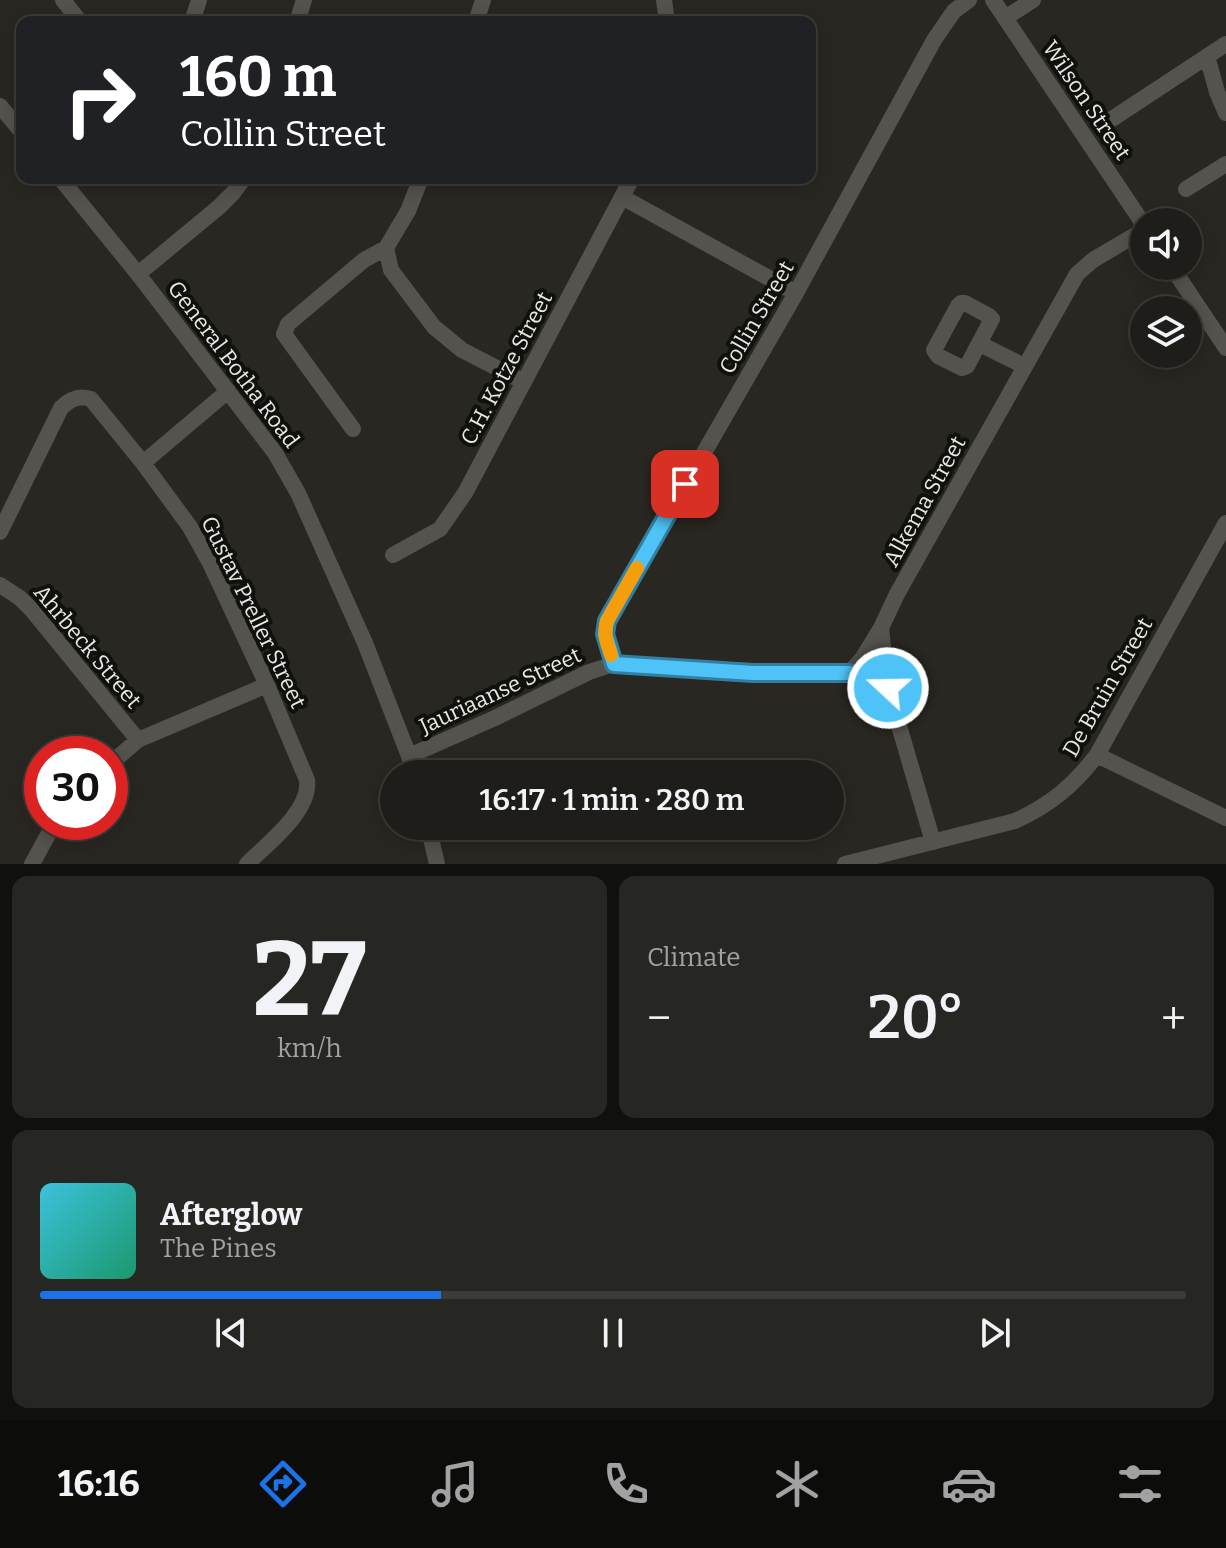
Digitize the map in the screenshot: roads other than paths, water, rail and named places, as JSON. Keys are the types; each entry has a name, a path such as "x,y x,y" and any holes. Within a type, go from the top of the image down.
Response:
{"street":[{"path":"63,0 75,16"},
{"name":"Collin Street","path":"614,664 605,634 607,621 796,293 934,40 954,11 969,0"},
{"name":"Wilson Street","path":"993,0 1131,208"},
{"path":"1005,18 1033,0"},
{"path":"1112,119 1226,44"},
{"path":"1207,56 1226,113"},
{"path":"0,106 16,125"},
{"path":"1186,189 1226,164"},
{"name":"General Botha Road","path":"65,184 275,453 298,493 365,643 410,760"},
{"path":"138,274 219,207 240,184"},
{"path":"353,429 284,334 288,324 364,260 386,248 408,211 419,184"},
{"name":"C.H. Kotze Street","path":"393,555 440,529 465,493 629,184"},
{"path":"622,197 796,293"},
{"name":"Alkema Street","path":"881,628 897,594 1077,274 1130,237"},
{"path":"386,248 388,263 395,276 434,327 462,350 524,382"},
{"path":"1180,280 1226,348"},
{"path":"980,344 1024,366"},
{"path":"143,463 228,391"},
{"name":"Gustav Preller Street","path":"0,532 61,408 70,400 91,399 190,527 267,685 307,780 308,789 303,803 247,864"},
{"name":"De Bruin Street","path":"845,864 1015,821 1037,811 1072,784 1097,755 1226,523"},
{"name":"Ahrbeck Street","path":"0,585 10,589 31,609 138,740"},
{"path":"849,673 862,659 881,628"},
{"path":"881,628 888,688 933,842"},
{"name":"Jauriaanse Street","path":"409,756 589,672 614,664 753,673 849,673 888,688"},
{"path":"128,749 138,740 267,685"},
{"path":"1097,755 1226,818"},
{"path":"32,864 45,840"},
{"path":"431,840 437,864"}]}
